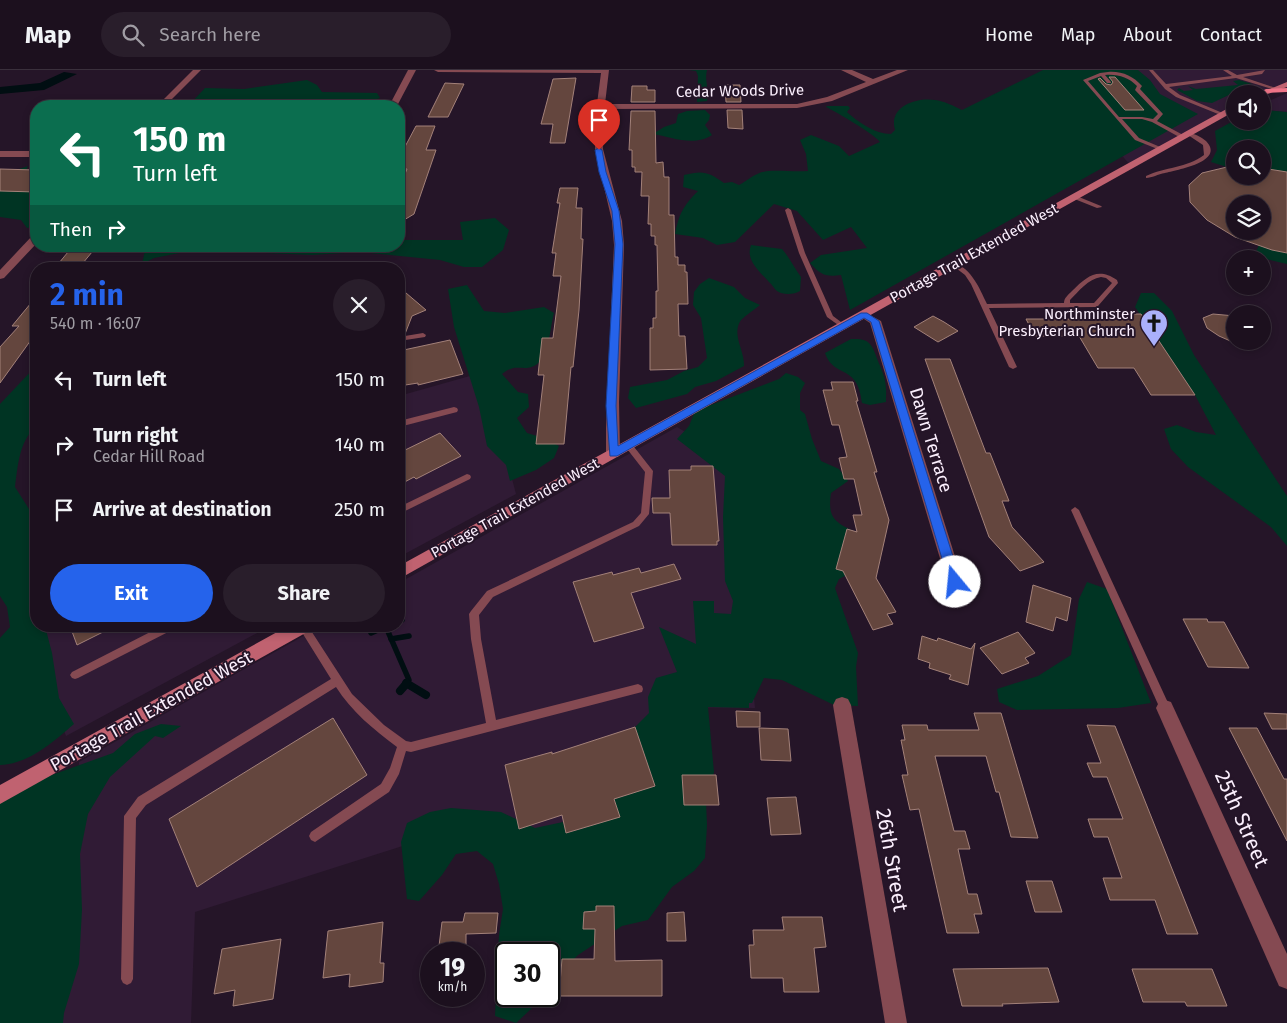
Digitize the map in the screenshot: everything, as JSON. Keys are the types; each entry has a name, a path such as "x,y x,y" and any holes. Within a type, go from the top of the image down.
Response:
{"main road":[{"path":"1271,90 1287,84"},
{"path":"1271,91 1287,90"},
{"name":"Portage Trail Extended West","path":"405,570 1226,113"},
{"name":"Portage Trail Extended West","path":"0,795 292,632"}],"street":[{"path":"168,100 197,70"},
{"path":"396,100 412,70"},
{"path":"438,70 605,70 599,150 603,172 616,211 619,244 611,406 613,454"},
{"path":"845,70 874,82"},
{"name":"Cedar Woods Drive","path":"601,106 797,106 829,99 904,70"},
{"path":"0,154 30,154"},
{"path":"0,276 30,244"},
{"name":"Dawn Terrace","path":"864,315 875,321 955,582"},
{"name":"26th Street","path":"842,705 896,1023"},
{"name":"25th Street","path":"1165,708 1287,978"}],"lane":[{"path":"1151,70 1165,86 1185,100 1223,115"},
{"path":"1225,70 1255,85"},
{"path":"1165,86 1260,73 1263,70"},
{"path":"1154,121 1161,114 1129,82 1115,72 1084,80 1137,139 1162,149"},
{"path":"1102,74 1109,82"},
{"path":"1134,110 1142,118"},
{"path":"1118,118 1142,118 1154,121 1207,144 1209,150 1206,156 1196,162 1163,170 1148,177"},
{"path":"1074,198 1099,207"},
{"path":"788,210 802,252 830,317 844,326"},
{"path":"954,264 971,279 986,306 1013,367"},
{"path":"986,306 1067,306 1096,306 1115,283 1115,280 1100,274 1092,275 1067,300 1067,306"},
{"path":"405,338 422,335"},
{"path":"405,422 454,410"},
{"path":"492,725 476,639 474,614 490,594 636,524 645,514 649,471 628,445"},
{"path":"405,508 467,477"},
{"path":"1076,510 1165,708"},
{"path":"75,676 159,632"},
{"path":"307,632 348,697 374,722 403,745 411,747 638,689"},
{"path":"127,979 130,816 142,801 338,680"},
{"path":"315,836 385,788 395,770 403,745"}],"shaded area":[{"path":"1048,70 1287,70 1287,84 1271,90 1271,85 1226,85 1226,113 1131,166"},
{"path":"64,72 77,74 44,90 0,94 0,87 40,83"},
{"path":"1287,93 1287,112 1271,111 1271,100"},
{"path":"484,372 516,494 405,554 405,394"},
{"path":"677,427 732,460 755,708 666,707 672,815 515,863 497,816 195,912 191,1023 60,1023 79,762 310,632 405,632 405,580"},
{"path":"0,541 30,612 30,630"},
{"path":"31,632 259,632 66,736"}],"green space":[{"path":"689,70 707,70 707,101 697,102 698,76 696,71"},
{"path":"1043,70 1138,70 1150,80 1160,94 1198,114 850,310 841,275 831,276 824,274 810,263 821,255 867,248 851,227 823,240 797,211 774,204 735,242 717,245 703,238 675,234 682,211 698,191 683,187 684,175 706,173 724,183 732,182 739,185 764,172 808,171 806,154 800,140 811,135 839,146 849,156 880,142 864,129 827,106 848,106 850,108 847,112 862,123 873,130 891,134 895,130 894,122 900,109 913,102 928,99 949,104 962,110"},
{"path":"307,80 317,85 322,92 377,93 380,98 374,100 194,100 205,88 244,89"},
{"path":"1239,80 1252,84 1238,85 1233,81"},
{"path":"1188,86 1196,89 1226,86 1226,96 1212,103 1197,101 1177,90 1179,88 1184,91 1193,90"},
{"path":"705,110 710,115 705,125 712,135 705,139 690,141 653,134 664,127 676,123 678,114 687,111"},
{"path":"1271,111 1287,112 1287,172 1271,169 1271,140 1226,140 1226,167 1211,162 1217,150 1215,131 1226,125 1226,130 1271,130"},
{"path":"28,166 21,181 30,190 30,227 27,228 21,220 0,217 0,181 13,171"},
{"path":"495,218 509,230 503,250 482,267 464,267 440,260 360,252 405,252 405,240 463,240 460,222"},
{"path":"751,245 782,249 801,277 800,291 788,294 776,290 752,261 750,256"},
{"path":"1259,245 1287,253 1287,264 1271,260 1271,250 1257,250"},
{"path":"145,252 185,252 142,262"},
{"path":"242,252 360,252 312,255"},
{"path":"709,278 734,287 745,298 760,305 741,320 738,325 737,331 744,366 716,381 695,387 687,394 636,408 628,398 630,387 667,380 684,371 698,367 707,358 701,318 693,305 694,292 700,284"},
{"path":"467,285 484,311 505,313 544,307 554,313 547,346 540,361 535,366 511,369 502,374 518,392 528,394 529,407 517,418 527,433 544,438 559,446 554,458 536,470 510,481 506,465 487,446 479,407 454,327 448,289"},
{"path":"1141,293 1154,293 1172,311 1194,355 1287,496 1287,546 1271,527 1188,467 1171,449 1164,429 1177,425 1196,432 1216,435 1195,395 1135,307"},
{"path":"851,339 867,341 872,347 885,380 886,402 870,405 862,403 860,390 856,382 851,376 829,361 825,353"},
{"path":"30,372 30,432 18,462 15,487 30,511 30,632 47,632 59,698 74,724 49,745 31,756 11,764 0,765 0,638 10,627 7,607 0,596 0,404"},
{"path":"786,373 798,377 805,383 800,393 800,410 805,414 821,461 839,469 848,481 831,493 830,509 838,523 857,533 858,569 839,579 835,588 858,653 856,667 858,706 834,705 782,680 764,678 752,703 749,703 749,708 708,707 714,772 706,802 705,858 694,871 672,887 648,920 622,926 578,955 560,973 560,942 499,942 503,909 499,884 493,864 477,851 456,854 442,875 419,901 407,899 401,842 407,823 430,812 451,808 501,812 535,828 563,822 567,833 619,817 614,799 655,786 635,727 649,713 648,697 656,678 677,672 659,627 696,644 693,601 714,601 714,613 731,614 733,601 725,581 723,517 725,476 677,439 689,426 695,411 779,379"},
{"path":"1087,582 1107,589 1151,703 1118,708 1017,710 999,702 997,689 1038,676 1071,655 1079,599"},
{"path":"161,724 181,726 163,738 155,736 110,777 88,814 80,854 82,910 79,964 64,1013 63,1023 0,1023 0,801 49,776 113,753 135,734"},
{"path":"495,1007 532,1007 516,1023 495,1016"}],"building":[{"path":"1109,77 1115,77 1144,110 1125,110 1098,79 1100,78 1106,84 1111,85 1113,82"},
{"path":"576,78 565,143 550,143 553,124 541,124 553,79"},
{"path":"445,83 464,84 448,117 428,117"},
{"path":"725,85 740,85 741,102 726,102"},
{"path":"632,86 647,86 647,90 655,90 655,102 631,102"},
{"path":"727,110 742,110 743,129 728,128"},
{"path":"631,111 655,111 656,163 663,162 664,177 669,177 669,215 674,215 675,257 678,257 678,265 685,265 685,272 687,272 688,304 678,304 679,336 685,336 687,369 650,370 650,328 653,328 653,318 656,318 656,291 658,291 657,245 655,245 655,236 651,236 651,224 648,224 649,196 641,196 642,172 635,172 635,167 632,167 632,150 629,150"},
{"path":"416,126 435,126 426,150 436,150 414,214 405,219 405,174 407,169 405,169 405,147"},
{"path":"1226,167 1226,185 1271,185 1271,169 1287,172 1287,253 1244,240 1271,240 1271,195 1226,195 1226,232 1207,220 1190,202 1189,185 1202,173"},
{"path":"0,169 30,170 30,192 0,191"},
{"path":"560,188 578,188 576,208 582,208 581,239 583,239 579,310 573,367 571,367 564,444 536,444 544,375 538,375 542,338 553,338 561,276 553,276 556,253 552,253 560,203 557,203"},
{"path":"68,252 92,252 84,262 60,262"},
{"path":"405,292 426,310 412,316 405,334"},
{"path":"30,304 30,341 0,383 0,347 19,326 12,326"},
{"path":"1080,314 1141,314 1195,395 1151,395 1134,368 1098,368 1079,336 1035,336 1026,319 1082,319"},
{"path":"1213,314 1226,315 1226,339 1207,328 1203,318"},
{"path":"933,316 958,331 938,342 914,327"},
{"path":"450,340 463,374 418,385 418,383 405,385 405,350"},
{"path":"925,359 950,359 986,453 990,453 1009,501 1002,501 1012,527 1044,562 1020,571 989,537"},
{"path":"831,382 853,382 858,401 856,401 877,472 874,472 889,520 876,578 896,612 887,614 893,624 873,630 843,571 836,569 847,529 857,532 853,515 862,515 854,479 844,479 839,458 847,457 839,425 832,425 823,390 833,390"},
{"path":"440,433 461,456 416,479 414,477 405,482 405,450"},
{"path":"691,466 713,466 719,541 717,541 717,545 672,545 670,513 653,513 652,498 670,498 669,470 691,470"},
{"path":"674,564 681,579 631,593 644,628 594,642 573,582 612,572 613,575 639,568 641,573"},
{"path":"1033,585 1071,598 1067,621 1056,617 1053,631 1026,622"},
{"path":"1183,619 1207,619 1208,622 1224,622 1249,668 1208,667"},
{"path":"72,632 103,632 77,645"},
{"path":"1018,632 1035,653 1025,658 1029,663 1002,674 980,648"},
{"path":"922,636 937,641 938,638 971,649 975,643 968,685 949,679 951,675 929,668 930,663 918,659"},
{"path":"736,711 760,712 760,727 737,727"},
{"path":"974,713 1001,713 1038,838 1011,837 999,792 996,792 986,756 935,756 954,831 965,831 970,849 958,849 968,894 977,894 982,914 974,914 979,933 947,933 919,809 910,810 902,775 908,775 901,740 905,740 902,725 927,725 928,730 979,730"},
{"path":"1264,713 1287,714 1287,729 1272,729"},
{"path":"333,718 367,775 197,887 169,819"},
{"path":"1087,725 1115,726 1198,934 1167,934 1155,900 1110,900 1103,878 1122,878 1108,837 1094,837 1088,819 1123,819 1107,777 1093,777 1087,763 1101,763"},
{"path":"635,727 655,786 614,799 620,817 566,833 562,815 519,829 505,765 552,752 552,754"},
{"path":"759,728 788,729 791,761 761,760"},
{"path":"1229,728 1257,728 1284,779 1287,779 1287,841"},
{"path":"682,775 716,775 719,805 684,805"},
{"path":"796,797 801,834 771,835 767,798"},
{"path":"1026,881 1052,881 1062,912 1035,912"},
{"path":"596,906 614,906 615,961 662,960 662,996 560,996 562,959 594,959 595,929 583,929 584,912 596,911"},
{"path":"684,912 686,941 667,941 667,913"},
{"path":"465,913 498,913 496,933 466,934 466,942 440,942 442,922 463,922"},
{"path":"782,917 822,917 826,947 814,948 819,992 784,992 783,978 751,978 749,945 754,945 753,930 784,930"},
{"path":"383,922 380,963 384,963 383,982 349,987 350,974 323,978 328,931"},
{"path":"281,939 273,999 233,1006 235,990 214,994 222,949"},
{"path":"1048,968 1059,1002 1002,1004 1003,1006 962,1006 953,969"},
{"path":"1132,969 1212,969 1227,1006 1187,1006 1185,1002 1143,1002"}],"waterway":[{"path":"388,632 391,639"},
{"path":"391,639 409,636"},
{"path":"391,639 409,680 407,683"},
{"path":"400,691 407,683"},
{"path":"407,683 426,695"}],"place":[{"name":"Northminster Presbyterian Church","path":"1154,347"}],"route":[{"path":"599,150 603,172 616,211 619,244 611,406 613,454 864,315 875,321 955,582"}]}
